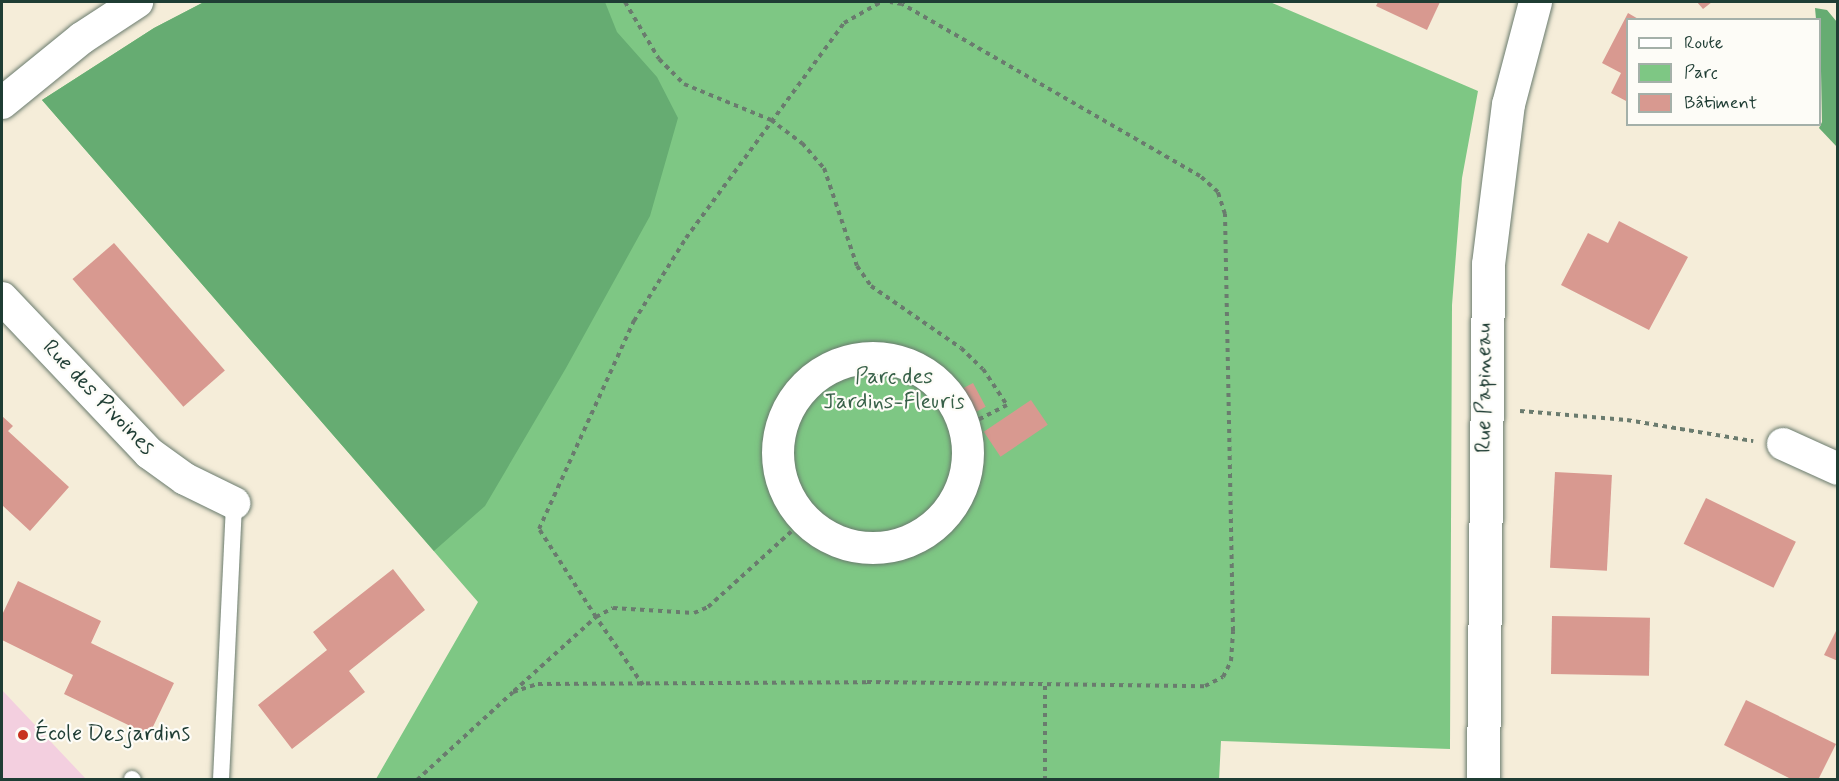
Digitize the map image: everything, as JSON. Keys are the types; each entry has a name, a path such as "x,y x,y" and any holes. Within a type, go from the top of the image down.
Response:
{"street":[{"path":"2,103 82,38 137,2"},
{"name":"Rue Papineau","path":"1483,780 1485,317 1492,216 1508,104 1535,2"},
{"name":"Rue des Pivoines","path":"2,298 149,453 185,479 234,503"},
{"path":"874,358 904,364 931,377 945,391 964,427 968,456 961,489 952,506 926,533 891,548 872,549 835,541 804,520 782,485 777,445 790,406 817,376 854,360 874,358"},
{"path":"1783,444 1838,469"}],"lane":[{"path":"220,780 234,503"}],"path":[{"path":"625,2 659,59 684,84 771,120 802,143 824,168 857,266 871,286 961,348 1001,393 1007,405 964,427"},
{"path":"643,685 539,529 634,321 686,238 844,23 881,2"},
{"path":"513,692 566,682 643,685 1205,686 1223,677 1231,661 1225,214 1218,192 1200,176 903,3 890,2"},
{"path":"1485,418 1518,411 1569,413 1783,444"},
{"path":"417,780 596,616 613,608 694,613 708,607 804,520"},
{"path":"1045,684 1045,780"}],"shaded area":[{"name":"École Desjardins","path":"2,690 86,779 2,779"}],"green space":[{"name":"Parc des Jardins-Fleuris","path":"204,2 1270,2 1478,91 1462,178 1452,305 1450,749 1221,741 1219,780 376,779 478,602 42,100 154,28"},
{"path":"204,2 605,2 617,32 657,77 678,118 650,216 566,368 485,506 434,551 42,100 154,28"},
{"path":"1815,8 1827,10 1837,22 1837,147 1819,128 1822,122 1821,18 1816,18"}],"building":[{"path":"1378,2 1440,2 1427,30 1376,6"},
{"path":"1697,2 1712,2 1703,9"},
{"path":"1628,13 1637,18 1626,18 1626,101 1611,93 1621,73 1602,63"},
{"path":"1619,221 1688,257 1649,330 1561,285 1588,233 1608,243"},
{"path":"114,243 225,371 183,407 72,279"},
{"path":"973,383 986,407 966,417 954,393"},
{"path":"1031,400 1048,425 1001,457 984,432"},
{"path":"2,416 13,426 8,431 69,487 30,531 2,505"},
{"path":"1555,472 1612,475 1607,571 1550,568"},
{"path":"1706,498 1796,542 1774,588 1684,544"},
{"path":"393,569 425,610 349,671 365,692 292,749 258,705 327,650 313,632"},
{"path":"18,581 101,621 91,643 174,683 149,735 64,694 73,675 2,640 2,615"},
{"path":"1552,616 1650,618 1649,676 1551,674"},
{"path":"1838,627 1838,661 1824,655"},
{"path":"1746,700 1836,744 1818,780 1793,780 1724,745"}],"place":[{"name":"École Desjardins","path":"23,735"}]}
